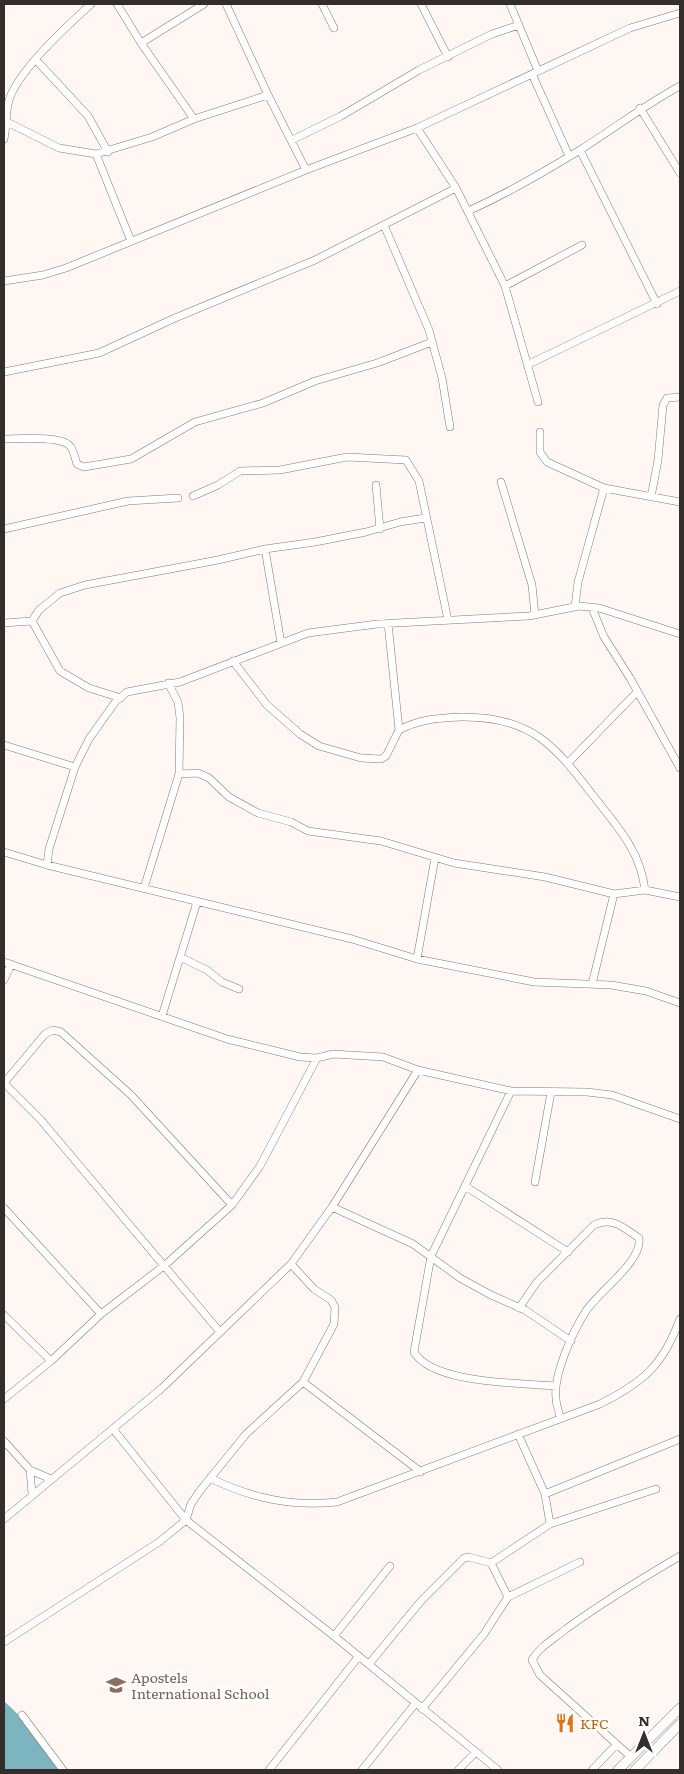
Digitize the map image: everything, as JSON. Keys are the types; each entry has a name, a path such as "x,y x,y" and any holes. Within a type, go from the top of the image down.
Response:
{"street":[{"path":"4,139 5,121 10,97 17,84 36,60 91,4"},
{"path":"117,4 140,43 194,120"},
{"path":"140,43 204,4"},
{"path":"226,4 268,95 306,170"},
{"path":"322,4 334,28"},
{"path":"421,4 448,57"},
{"path":"511,4 535,72 569,156"},
{"path":"4,281 43,275 306,170 417,128 630,28 680,13"},
{"path":"292,140 341,116 400,80 492,34 519,24"},
{"path":"36,60 88,116 108,152"},
{"path":"468,211 498,198 580,150 640,108 680,86"},
{"path":"5,121 59,148 96,154 108,152 152,137 194,120 268,95"},
{"path":"640,108 680,173"},
{"path":"417,128 456,188 505,286 538,402"},
{"path":"580,150 657,304"},
{"path":"96,154 130,241"},
{"path":"4,372 99,353 175,318 315,260 456,188"},
{"path":"384,225 418,299 442,378 450,427"},
{"path":"505,286 582,245"},
{"path":"527,365 657,304 680,291"},
{"path":"4,439 54,439 64,442 71,447 77,464 84,467 131,459 196,422 263,403 315,381 377,364 432,342"},
{"path":"651,497 658,460 663,406 667,398 680,397"},
{"path":"540,432 540,452 543,458 604,488 680,502"},
{"path":"193,496 218,486 240,471 280,470 347,457 393,457 406,460 416,475 425,518 431,533 448,620"},
{"path":"501,482 532,586 535,615"},
{"path":"376,485 380,528"},
{"path":"575,607 578,582 604,488"},
{"path":"4,529 128,501 178,498"},
{"path":"32,621 39,610 60,593 85,585 218,560 265,549 315,542 425,518"},
{"path":"265,549 282,643"},
{"path":"47,865 49,849 75,767 89,739 127,692 180,682 282,643 318,632 388,623 535,615 575,607 592,608 680,634"},
{"path":"592,608 604,637 680,768"},
{"path":"4,624 32,621"},
{"path":"32,621 60,671 89,688 121,698"},
{"path":"233,661 267,705 300,734 319,746 361,758 381,760 386,756 398,730 388,623"},
{"path":"144,888 179,774 180,718 178,702 168,683"},
{"path":"568,763 637,692"},
{"path":"398,730 422,720 438,718 497,719 535,733 568,763 622,831 638,858 643,872 645,890"},
{"path":"4,745 75,767"},
{"path":"179,774 198,773 209,778 229,796 258,813 291,822 308,832 381,841 435,858 546,877 614,894 645,890 680,897"},
{"path":"4,852 47,865 352,939 417,959 534,982 592,984 646,992 680,1002"},
{"path":"417,959 435,858"},
{"path":"592,984 614,894"},
{"path":"162,1016 197,902"},
{"path":"180,957 207,970 222,982 240,988"},
{"path":"4,980 8,963 227,1039 300,1057 317,1058 333,1054 383,1057 418,1070 511,1092 587,1092 612,1095 680,1119"},
{"path":"220,1332 40,1119 10,1092 4,1083 45,1034 53,1030 60,1032 131,1095 232,1205"},
{"path":"4,1399 51,1361 101,1314 165,1265 232,1205 260,1166 317,1058"},
{"path":"4,1520 32,1494 162,1388 291,1264 332,1207 418,1070"},
{"path":"4,1097 10,1092"},
{"path":"511,1092 431,1256 414,1340 414,1352 418,1359 429,1367 463,1377 556,1386"},
{"path":"535,1182 551,1092"},
{"path":"465,1186 568,1252"},
{"path":"332,1207 413,1244 460,1278 519,1308 571,1341"},
{"path":"4,1208 101,1314"},
{"path":"519,1308 537,1282 594,1225 602,1221 612,1221 639,1238 637,1253 586,1310 571,1341 556,1386 556,1398 560,1417"},
{"path":"4,1642 159,1542 186,1520 191,1504 246,1434 303,1382 334,1324 335,1307 331,1300 314,1289 291,1264"},
{"path":"4,1316 51,1361"},
{"path":"210,1478 255,1497 294,1504 337,1502 421,1472 560,1417 600,1404 630,1388 648,1375 672,1342 680,1323"},
{"path":"303,1382 421,1472"},
{"path":"113,1429 186,1520 369,1664 415,1704 498,1770"},
{"path":"518,1434 545,1494 550,1524"},
{"path":"545,1494 680,1439"},
{"path":"4,1441 30,1470 51,1479"},
{"path":"30,1470 32,1494"},
{"path":"491,1563 550,1524 656,1489"},
{"path":"631,1757 540,1675 532,1660 537,1652 594,1608 680,1556"},
{"path":"369,1664 427,1595 464,1558 469,1557 491,1563 508,1597"},
{"path":"422,1709 484,1634 508,1597 580,1562"},
{"path":"334,1636 390,1566"},
{"path":"269,1770 359,1656"},
{"path":"362,1770 415,1704"},
{"path":"618,1770 680,1708"},
{"path":"22,1715 63,1770"},
{"path":"640,1769 680,1724"},
{"path":"592,1770 616,1745"},
{"path":"458,1770 475,1752"}],"water":[{"path":"4,1701 27,1723 63,1770 4,1770"}],"place":[{"name":"Apostels International School","path":"116,1685"},
{"name":"KFC","path":"565,1723"}]}
